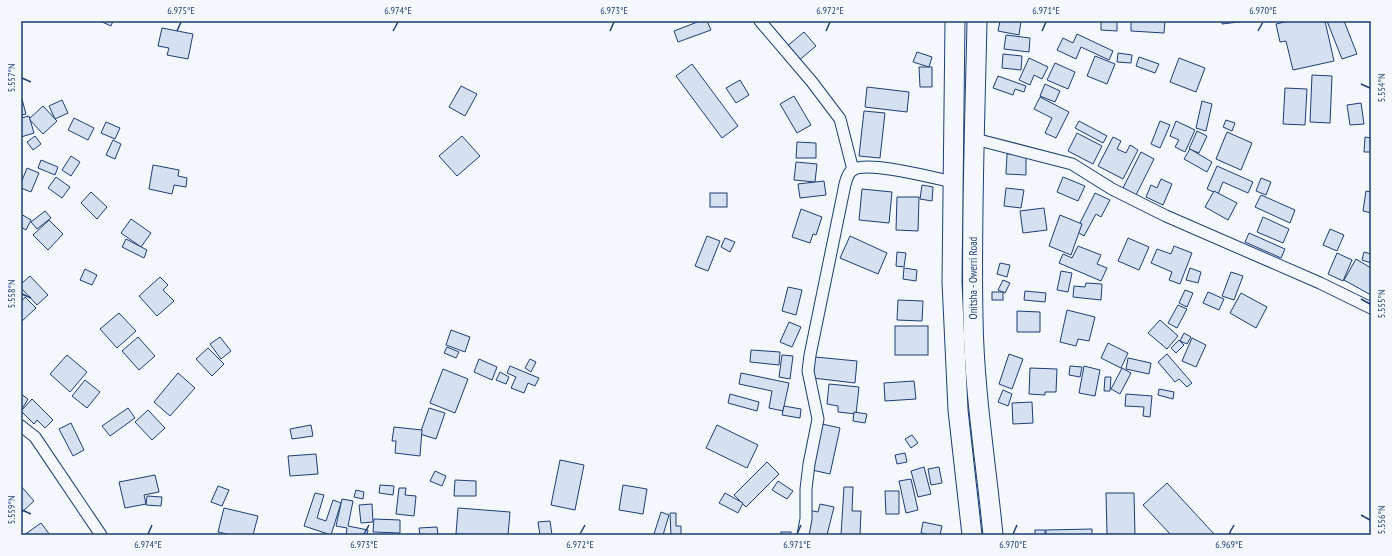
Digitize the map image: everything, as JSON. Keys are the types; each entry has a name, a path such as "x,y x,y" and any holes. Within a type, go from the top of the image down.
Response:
{"highway":[{"name":"Onitsha - Owerri Road","path":"955,21 952,282 958,410 972,535"},
{"name":"Onitsha - Owerri Road","path":"977,21 973,186 973,319 979,403 993,535"}],"street":[{"path":"760,21 812,82 840,118 853,170"},
{"path":"975,139 1072,164 1112,189 1166,216 1320,283 1371,308"},
{"path":"803,535 806,519 806,489 809,464 818,420 808,371 810,355 842,199 849,175 853,170 880,167 953,182"},
{"path":"21,426 36,437 101,535"}],"building":[{"path":"100,21 113,21 111,26"},
{"path":"700,21 707,21 711,30 678,42 674,31"},
{"path":"1000,21 1021,21 1019,35 998,31"},
{"path":"1101,21 1117,21 1117,31 1101,30"},
{"path":"1131,21 1165,21 1164,33 1131,31"},
{"path":"1222,21 1247,21 1222,24"},
{"path":"1289,21 1325,21 1334,61 1293,70 1286,41 1280,42 1276,24"},
{"path":"1327,21 1344,21 1357,54 1342,59"},
{"path":"162,28 193,34 188,59 167,55 169,48 158,46"},
{"path":"804,32 816,46 797,62 785,48"},
{"path":"1077,34 1113,51 1109,60 1081,47 1076,59 1057,50 1063,38 1073,43"},
{"path":"1006,35 1030,38 1029,52 1004,49"},
{"path":"917,52 932,57 929,67 913,62"},
{"path":"1118,53 1132,55 1131,63 1117,62"},
{"path":"1003,54 1022,56 1021,70 1002,68"},
{"path":"1095,56 1115,64 1107,84 1087,76"},
{"path":"1139,57 1159,64 1155,73 1136,66"},
{"path":"1029,58 1048,67 1042,79 1034,75 1030,85 1019,80"},
{"path":"1179,58 1205,68 1196,92 1170,82"},
{"path":"1055,63 1075,72 1068,89 1047,80"},
{"path":"692,64 738,126 722,138 676,76"},
{"path":"919,67 932,67 932,87 920,87"},
{"path":"1312,75 1332,76 1330,123 1310,122"},
{"path":"998,76 1026,86 1024,92 1015,89 1013,95 993,88"},
{"path":"740,80 749,95 736,103 726,88"},
{"path":"1045,84 1060,91 1055,102 1040,96"},
{"path":"461,86 477,94 465,116 449,107"},
{"path":"867,87 909,92 907,112 865,107"},
{"path":"1285,88 1307,89 1305,125 1283,124"},
{"path":"794,96 811,125 797,133 780,104"},
{"path":"1040,97 1069,112 1056,138 1045,133 1052,118 1034,109"},
{"path":"21,99 26,114 21,115"},
{"path":"62,100 68,113 55,119 49,106"},
{"path":"1202,101 1212,104 1206,131 1196,128"},
{"path":"1361,103 1364,124 1350,125 1347,105"},
{"path":"43,106 57,121 43,134 29,119"},
{"path":"864,111 885,113 880,158 859,156"},
{"path":"29,116 34,133 21,137 21,118"},
{"path":"74,118 94,128 88,140 68,130"},
{"path":"1226,120 1235,123 1232,131 1223,127"},
{"path":"1079,121 1107,136 1103,143 1075,128"},
{"path":"1160,121 1170,125 1160,148 1151,144"},
{"path":"1176,121 1195,130 1185,152 1175,147 1179,140 1170,136"},
{"path":"106,122 120,128 115,139 101,133"},
{"path":"1197,131 1207,136 1199,153 1189,149"},
{"path":"1227,132 1252,143 1241,170 1216,159"},
{"path":"1077,133 1102,146 1093,164 1068,151"},
{"path":"35,136 41,144 33,150 27,142"},
{"path":"462,136 480,156 457,176 439,156"},
{"path":"1113,137 1121,141 1117,149 1126,153 1130,145 1138,150 1123,179 1098,166"},
{"path":"1365,137 1371,138 1371,152 1364,152"},
{"path":"113,140 121,144 115,159 106,155"},
{"path":"797,142 816,143 816,158 796,158"},
{"path":"1190,149 1212,162 1207,172 1184,159"},
{"path":"1141,152 1154,159 1136,195 1123,188"},
{"path":"1007,154 1026,154 1026,175 1006,174"},
{"path":"71,156 80,162 71,176 62,170"},
{"path":"41,160 58,167 55,175 38,168"},
{"path":"796,162 817,164 815,182 794,180"},
{"path":"153,165 179,170 178,176 187,178 186,187 174,185 172,194 149,189"},
{"path":"1217,166 1253,182 1248,193 1223,182 1218,194 1207,189"},
{"path":"27,168 39,173 31,192 21,188 21,183"},
{"path":"56,177 70,187 62,198 48,188"},
{"path":"1063,177 1085,186 1078,201 1057,192"},
{"path":"1261,178 1271,182 1266,195 1256,191"},
{"path":"1161,179 1172,184 1163,205 1146,197 1151,185 1157,188"},
{"path":"824,181 826,195 800,198 798,184"},
{"path":"922,185 933,187 932,201 920,199"},
{"path":"1006,188 1024,190 1021,208 1004,206"},
{"path":"862,189 892,192 889,223 859,220"},
{"path":"1214,191 1237,203 1228,220 1205,207"},
{"path":"1366,191 1371,192 1371,213 1363,211"},
{"path":"91,192 107,207 97,219 81,203"},
{"path":"710,193 727,193 727,207 710,207"},
{"path":"1095,193 1110,200 1101,217 1096,214 1084,236 1076,231"},
{"path":"1261,195 1295,210 1290,223 1255,207"},
{"path":"897,197 919,197 918,231 896,230"},
{"path":"1044,208 1047,230 1023,233 1020,211"},
{"path":"801,209 822,217 816,235 813,234 810,243 792,237"},
{"path":"45,211 51,218 37,229 31,222"},
{"path":"21,214 31,220 26,230 21,227"},
{"path":"1060,215 1082,224 1071,255 1049,246"},
{"path":"1263,217 1289,229 1283,243 1257,232"},
{"path":"131,219 151,233 141,247 121,233"},
{"path":"49,220 63,234 48,250 33,235"},
{"path":"1330,229 1344,235 1337,251 1323,245"},
{"path":"1249,233 1285,249 1281,258 1245,242"},
{"path":"707,236 720,241 708,271 695,266"},
{"path":"850,236 887,253 878,274 840,258"},
{"path":"725,238 735,242 730,252 721,247"},
{"path":"1128,238 1149,247 1139,270 1118,261"},
{"path":"126,239 147,250 144,258 122,247"},
{"path":"1078,246 1101,255 1097,264 1107,268 1101,281 1059,263 1063,254 1072,258"},
{"path":"1174,246 1192,253 1180,284 1169,280 1172,272 1151,263 1157,249 1171,254"},
{"path":"897,252 906,253 904,267 896,266"},
{"path":"1364,252 1371,254 1371,263 1362,260"},
{"path":"1337,253 1352,260 1343,281 1328,274"},
{"path":"1356,259 1371,268 1371,295 1344,280"},
{"path":"1000,263 1010,265 1007,277 997,274"},
{"path":"904,268 917,270 916,281 903,279"},
{"path":"1190,268 1201,272 1198,283 1186,280"},
{"path":"85,269 97,275 92,285 80,280"},
{"path":"1061,271 1072,273 1068,292 1057,290"},
{"path":"1231,272 1243,276 1234,300 1222,296"},
{"path":"30,276 48,295 37,305 21,288 21,284"},
{"path":"160,277 168,285 163,290 174,301 157,316 139,296"},
{"path":"1003,280 1010,283 1005,293 998,290"},
{"path":"1086,283 1102,284 1101,300 1073,297 1074,286 1085,287"},
{"path":"788,287 802,290 796,315 782,311"},
{"path":"1185,290 1193,293 1187,307 1179,303"},
{"path":"1025,291 1046,293 1045,302 1024,300"},
{"path":"992,292 1003,292 1003,300 992,300"},
{"path":"1208,292 1224,299 1219,310 1203,303"},
{"path":"1241,293 1267,307 1256,328 1230,313"},
{"path":"25,297 36,308 21,322 21,302"},
{"path":"898,300 923,301 922,321 897,320"},
{"path":"1178,305 1187,309 1177,328 1168,323"},
{"path":"1067,310 1095,317 1089,341 1078,339 1076,346 1060,342"},
{"path":"1017,311 1040,312 1040,332 1017,332"},
{"path":"119,313 136,331 117,348 100,329"},
{"path":"1160,320 1178,336 1167,349 1148,333"},
{"path":"789,322 801,327 792,347 780,342"},
{"path":"895,326 928,326 928,355 895,355"},
{"path":"451,330 470,337 465,352 446,345"},
{"path":"1184,333 1191,337 1187,344 1180,341"},
{"path":"138,337 155,356 139,370 122,351"},
{"path":"220,337 231,351 221,359 210,344"},
{"path":"1192,338 1206,345 1196,367 1182,361"},
{"path":"1179,340 1184,345 1176,353 1171,348"},
{"path":"1108,343 1128,353 1121,368 1101,358"},
{"path":"447,347 459,352 456,358 444,353"},
{"path":"208,348 224,364 212,376 196,359"},
{"path":"751,350 780,352 779,365 750,362"},
{"path":"1009,354 1023,359 1012,389 999,384"},
{"path":"1167,354 1192,383 1187,387 1179,379 1175,382 1158,362"},
{"path":"67,355 87,372 70,392 50,374"},
{"path":"782,355 793,356 790,379 779,377"},
{"path":"815,357 857,361 855,383 813,378"},
{"path":"1128,358 1151,363 1149,374 1126,369"},
{"path":"479,359 497,367 492,380 474,372"},
{"path":"530,359 536,362 531,372 525,368"},
{"path":"510,366 539,378 535,386 528,383 524,393 511,388 516,377 507,373"},
{"path":"1070,366 1082,367 1080,377 1069,375"},
{"path":"1084,366 1100,370 1095,396 1079,393"},
{"path":"1030,368 1057,369 1056,392 1045,392 1045,395 1029,394"},
{"path":"1122,368 1131,373 1120,394 1111,389"},
{"path":"443,369 468,379 455,413 430,403"},
{"path":"500,372 509,377 506,384 496,380"},
{"path":"178,373 195,388 170,416 154,402"},
{"path":"741,373 789,383 783,411 769,408 772,391 739,384"},
{"path":"1105,377 1111,377 1110,391 1104,391"},
{"path":"85,380 100,392 87,408 72,396"},
{"path":"914,381 916,399 885,401 884,383"},
{"path":"829,384 859,387 856,414 838,412 838,406 827,404"},
{"path":"1159,389 1174,392 1173,399 1158,395"},
{"path":"1003,390 1012,394 1008,406 998,402"},
{"path":"21,394 28,399 21,411"},
{"path":"730,394 759,402 757,411 728,403"},
{"path":"1126,394 1152,396 1150,417 1143,416 1144,407 1125,406"},
{"path":"32,399 53,420 45,428 37,420 34,424 21,411"},
{"path":"1032,402 1033,423 1013,424 1012,403"},
{"path":"784,406 801,409 800,418 782,415"},
{"path":"128,408 135,418 110,436 102,426"},
{"path":"429,408 445,413 436,439 420,434"},
{"path":"148,410 165,428 152,440 135,422"},
{"path":"854,412 867,414 865,423 853,421"},
{"path":"71,423 84,450 73,456 59,429"},
{"path":"822,424 840,428 830,474 812,470"},
{"path":"311,425 313,436 292,439 290,429"},
{"path":"717,425 758,445 747,468 706,448"},
{"path":"394,427 422,430 420,456 395,453 396,441 392,441"},
{"path":"912,435 918,443 911,448 905,439"},
{"path":"905,453 907,462 897,464 895,455"},
{"path":"316,454 318,474 290,476 288,456"},
{"path":"560,460 584,465 575,510 551,505"},
{"path":"767,462 779,474 746,507 734,495"},
{"path":"924,467 931,494 918,497 911,471"},
{"path":"939,467 942,483 931,485 928,469"},
{"path":"435,471 446,476 442,486 430,481"},
{"path":"155,475 159,492 144,495 146,504 125,508 119,482"},
{"path":"911,479 918,510 906,513 899,481"},
{"path":"455,480 476,481 476,496 454,496"},
{"path":"778,481 793,491 787,499 772,490"},
{"path":"1167,483 1215,535 1171,535 1143,505"},
{"path":"380,485 394,486 393,495 379,493"},
{"path":"623,485 647,489 643,514 619,510"},
{"path":"21,486 34,501 21,513"},
{"path":"218,486 229,490 222,506 211,502"},
{"path":"844,487 853,487 852,511 861,511 860,535 841,535"},
{"path":"399,488 406,488 405,495 416,496 414,516 396,514"},
{"path":"356,490 364,492 363,499 354,497"},
{"path":"885,491 899,491 899,514 886,514"},
{"path":"315,493 324,495 317,518 326,521 333,500 341,503 331,535 304,526"},
{"path":"725,493 743,503 738,513 719,503"},
{"path":"1106,493 1134,493 1135,535 1107,534"},
{"path":"147,496 162,497 161,506 146,505"},
{"path":"342,499 353,501 348,526 368,530 367,535 346,535 347,528 336,526"},
{"path":"372,504 373,522 361,523 359,505"},
{"path":"820,504 834,507 827,535 803,535 808,510 818,512"},
{"path":"224,508 258,516 253,535 231,535 218,532"},
{"path":"458,508 510,512 508,535 456,534"},
{"path":"661,512 669,515 663,535 658,535 654,534"},
{"path":"670,513 676,513 676,526 681,526 681,535 671,535"},
{"path":"374,519 400,520 400,533 373,532"},
{"path":"550,521 552,535 540,535 538,522"},
{"path":"923,522 942,526 940,535 921,533"},
{"path":"41,523 50,535 24,535"},
{"path":"437,527 438,535 420,535 419,528"},
{"path":"1092,529 1092,535 1046,535 1046,530"},
{"path":"1035,530 1045,530 1045,535 1035,535"},
{"path":"781,532 791,532 791,535 781,535"}]}
